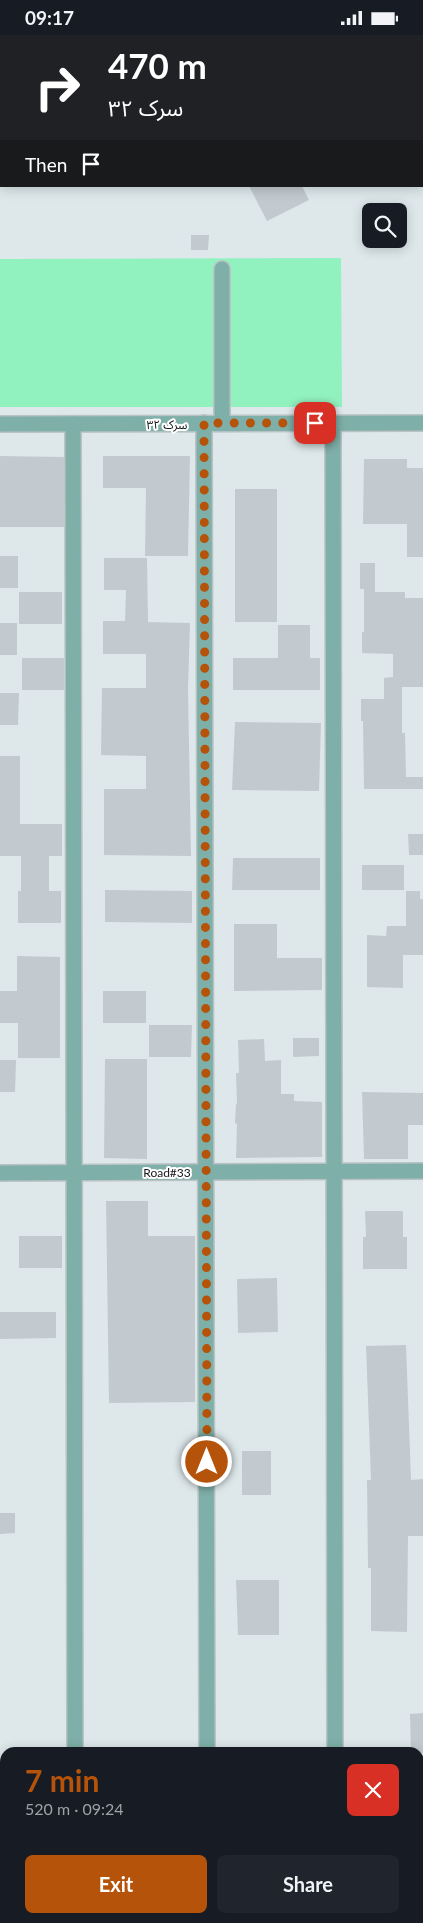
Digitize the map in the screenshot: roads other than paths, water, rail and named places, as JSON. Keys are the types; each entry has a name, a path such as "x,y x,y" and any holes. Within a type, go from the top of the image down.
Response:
{"street":[{"path":"222,269 222,423"},
{"path":"204,423 208,1747"},
{"path":"333,423 335,1747"},
{"name":"سرک ۳۲","path":"0,424 423,423"},
{"path":"73,424 75,1747"},
{"name":"Road#33","path":"0,1173 423,1171"}]}
